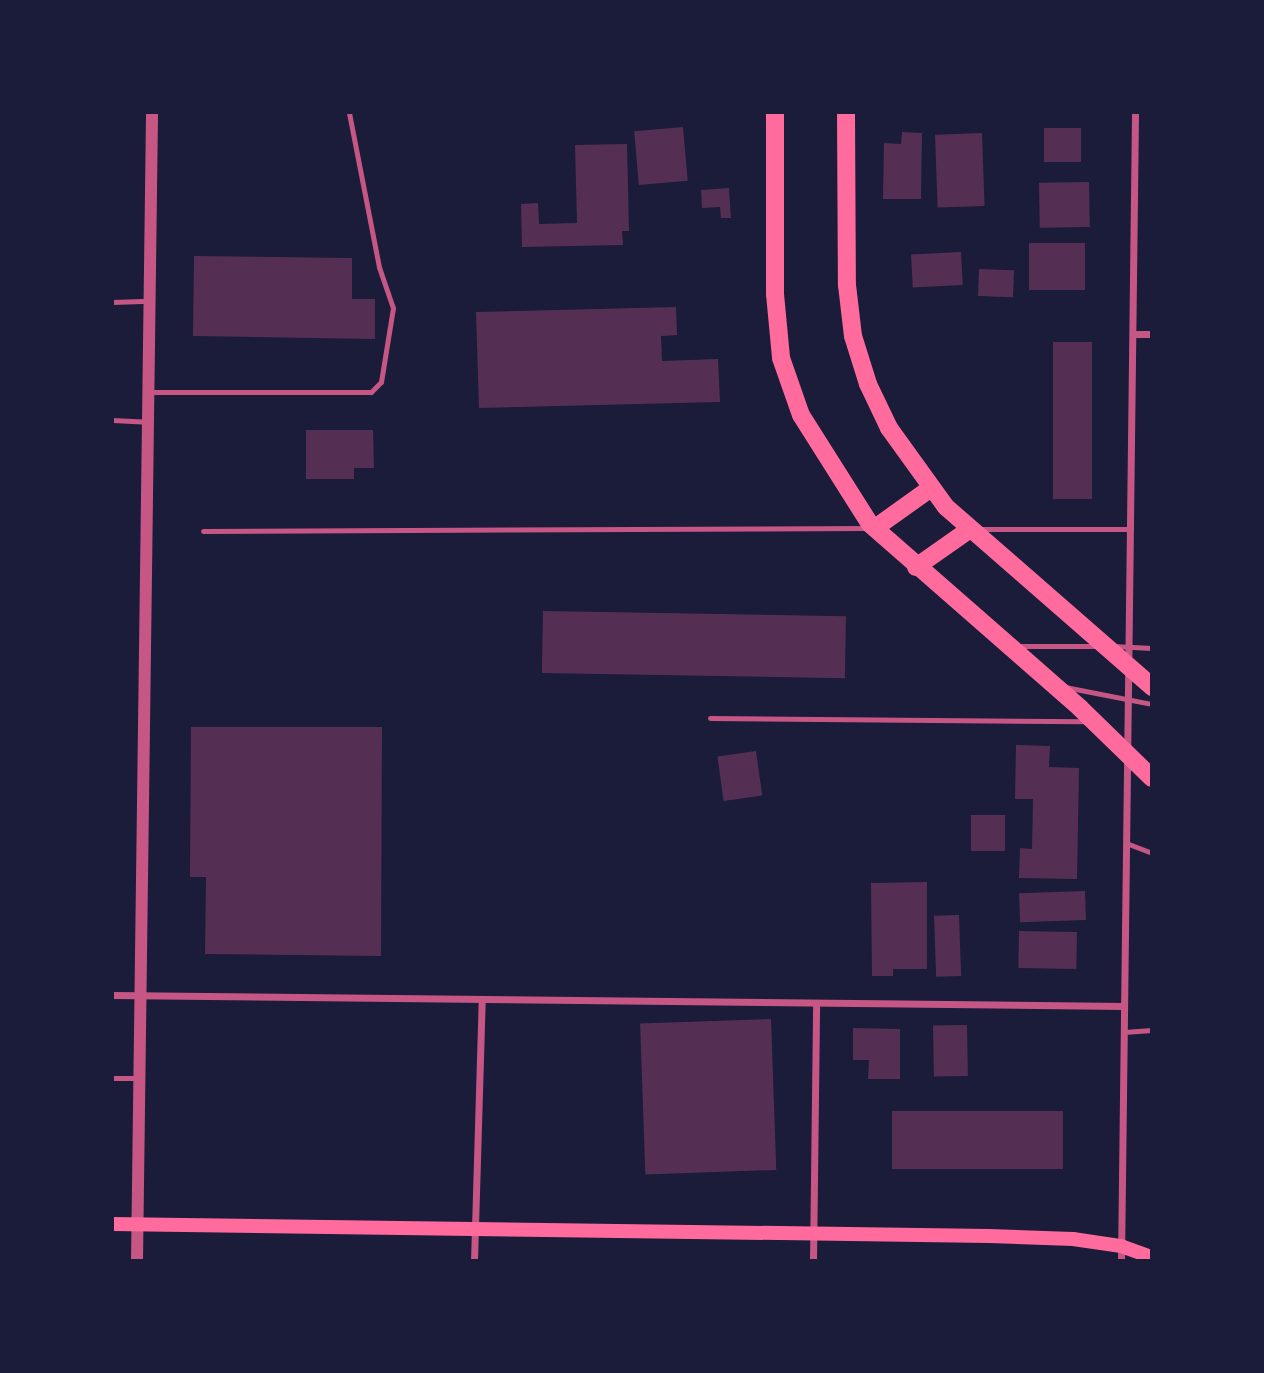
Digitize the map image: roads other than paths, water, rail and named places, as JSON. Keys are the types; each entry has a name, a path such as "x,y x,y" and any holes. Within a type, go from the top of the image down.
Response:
{"main road":[{"path":"775,112 775,294 781,358 801,415 851,499 875,528 916,567 1094,721 1152,778"},
{"path":"845,112 847,285 853,336 868,384 889,428 931,488 970,529 1152,687"},
{"path":"875,528 931,488"},
{"path":"916,567 970,529"},
{"path":"112,1224 814,1231 1059,1239 1121,1254 1152,1257"}],"street":[{"path":"137,1261 152,112"},
{"path":"1121,1254 1135,112"},
{"path":"1133,334 1152,334"},
{"path":"112,996 1124,1006"},
{"path":"474,1261 482,999"},
{"path":"814,1261 816,1003"}],"lane":[{"path":"149,392 371,392 381,382 393,308 379,267 349,112"},
{"path":"112,302 150,301"},
{"path":"112,420 149,422"},
{"path":"203,531 875,528"},
{"path":"970,529 1131,529"},
{"path":"1006,646 1152,648"},
{"path":"1049,684 1152,704"},
{"path":"710,718 1094,721"},
{"path":"1126,843 1152,853"},
{"path":"1124,1032 1152,1030"},
{"path":"112,1078 138,1078"}]}
